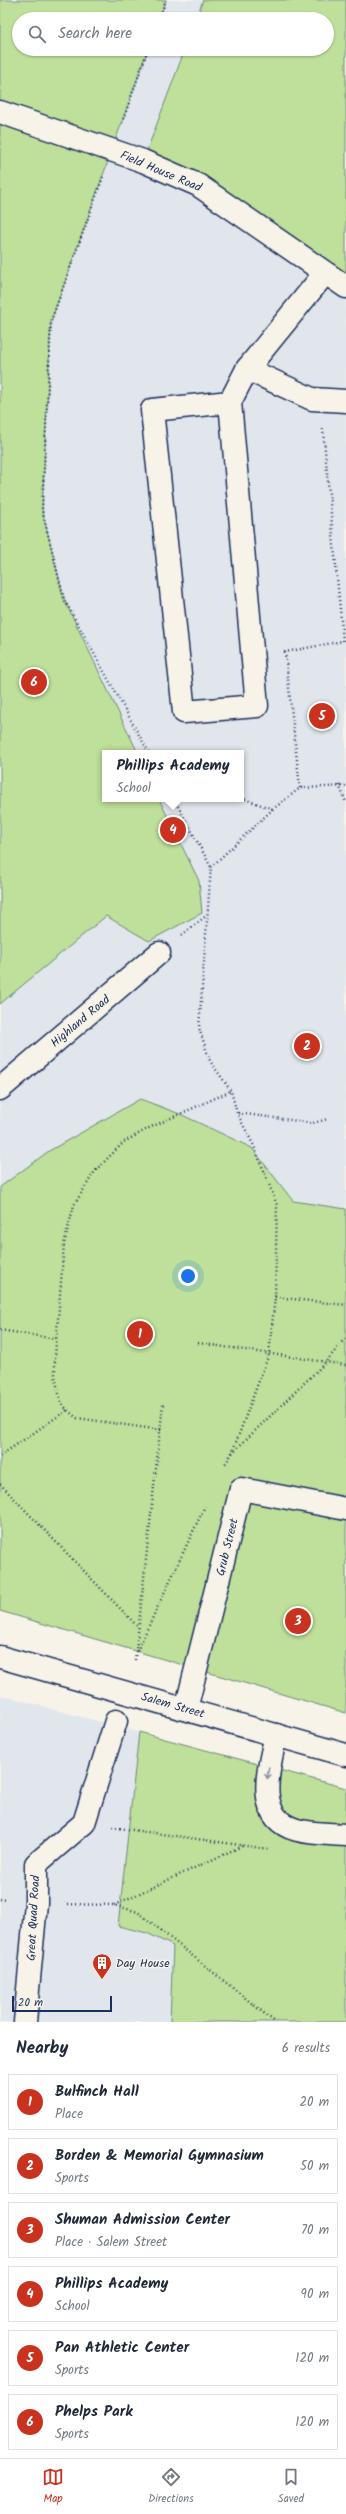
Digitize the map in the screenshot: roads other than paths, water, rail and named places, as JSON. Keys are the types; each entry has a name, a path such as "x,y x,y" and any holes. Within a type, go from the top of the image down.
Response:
{"street":[{"name":"Field House Road","path":"0,112 112,150 198,185 346,287"},
{"path":"230,402 152,410 184,712 257,706 230,402 247,369 325,273"},
{"path":"247,369 312,399 346,401"},
{"name":"Highland Road","path":"0,1089 159,953"},
{"name":"Grub Street","path":"186,1709 242,1489 346,1508"},
{"name":"Salem Street","path":"0,1657 346,1755"},
{"name":"Great Quad Road","path":"25,2022 36,1903 36,1864 84,1823 116,1721"},
{"path":"276,1735 267,1787 269,1803 275,1815 284,1824 297,1830 346,1835"}],"place":[{"name":"Phelps Park","path":"34,682"},
{"name":"Pan Athletic Center","path":"322,716"},
{"name":"Phillips Academy","path":"173,830"},
{"name":"Borden & Memorial Gymnasium","path":"307,1046"},
{"name":"Bulfinch Hall","path":"140,1334"},
{"name":"Shuman Admission Center","path":"298,1621"},
{"name":"Day House","path":"102,1980"}]}
